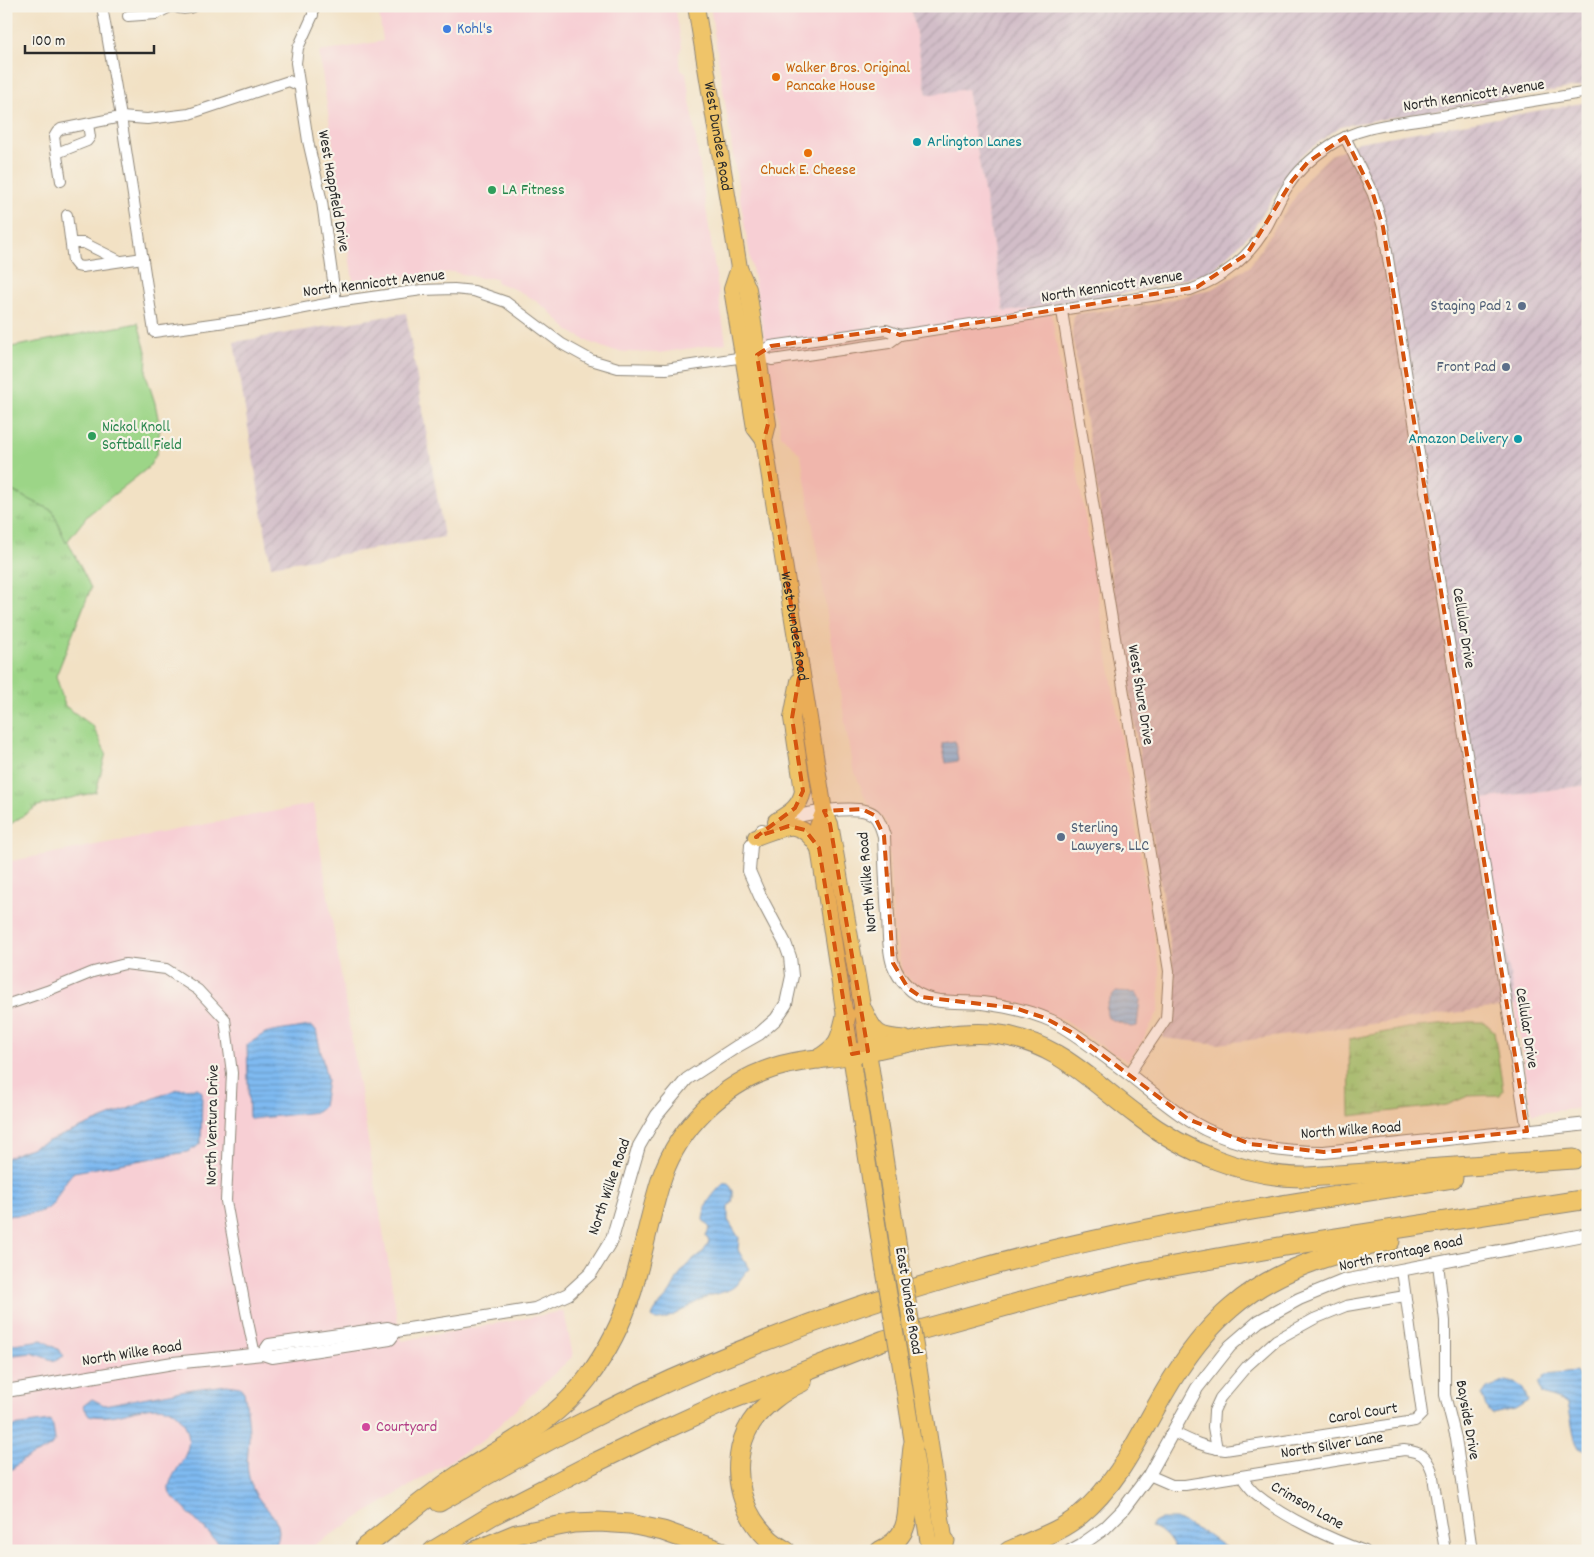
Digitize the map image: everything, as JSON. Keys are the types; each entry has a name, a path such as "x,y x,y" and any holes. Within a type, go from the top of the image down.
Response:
{"highway":[{"path":"819,1059 837,1046 855,1014 880,1036 910,1041"},
{"path":"362,1549 456,1477 530,1431 558,1410 585,1381 616,1332 624,1312 632,1290 663,1176 675,1150 691,1124 708,1106 731,1089 771,1068 860,1053 910,1041 973,1033 1014,1037 1036,1044 1058,1055 1081,1070 1139,1117 1170,1137 1229,1165 1254,1172 1293,1178 1325,1177 1581,1158"},
{"path":"362,1549 432,1506 500,1468 576,1426 634,1398 790,1332 914,1289 1012,1261 1121,1234 1295,1203 1581,1158"},
{"path":"434,1551 491,1516 598,1461 725,1402 884,1340 1002,1306 1146,1271 1285,1246 1588,1200"},
{"path":"1010,1551 1059,1529 1079,1516 1096,1500 1117,1476 1176,1372 1192,1351 1231,1308 1254,1291 1302,1265 1388,1242 1467,1228 1530,1209"},
{"path":"786,1551 759,1530 748,1511 741,1492 739,1477 738,1462 741,1446 751,1423 774,1400 795,1386 822,1374 863,1348"},
{"path":"880,1551 893,1543 902,1533 908,1520 913,1446"},
{"path":"475,1551 516,1534 574,1523 599,1522 630,1524 663,1531 720,1551"}],"main road":[{"name":"West Dundee Road","path":"696,6 739,268 732,289 750,356 755,428 764,440 824,811 830,824 860,1053"},
{"path":"776,821 795,808 802,799 803,791 792,718 801,666"},
{"name":"West Dundee Road","path":"824,811 818,826 819,848 855,1014"},
{"path":"756,837 789,826 805,830 819,848"},
{"name":"East Dundee Road","path":"860,1053 900,1257 918,1364 940,1548"},
{"name":"East Dundee Road","path":"860,1053 884,1268 913,1446 940,1548"}],"street":[{"path":"68,215 74,261 77,266 82,267 143,258 102,6"},
{"path":"128,16 156,14 172,6 180,10 195,6"},
{"name":"West Happfield Drive","path":"313,6 313,16 298,48 296,63 308,141 322,202 336,302"},
{"path":"61,181 54,137 61,129 121,117 147,119 188,114 289,81 300,86"},
{"name":"North Kennicott Avenue","path":"143,258 154,332 247,319 336,302 422,290 454,289 474,291 506,302 569,348 591,360 618,368 666,369 750,356 772,360 889,342 900,335 1062,311 1184,291 1197,287 1220,276 1254,247 1267,227 1288,186 1304,166 1329,146 1345,137 1356,132 1403,123 1588,92"},
{"path":"57,153 86,141 90,137 88,124"},
{"name":"Cellular Drive","path":"1345,137 1373,194 1383,227 1527,1131"},
{"path":"71,243 84,243 120,261"},
{"name":"West Shure Drive","path":"1062,311 1169,971 1166,1019 1129,1074"},
{"name":"North Wilke Road","path":"6,1391 173,1363 259,1354 272,1357 390,1339 396,1331 535,1309 568,1294 591,1273 612,1239 639,1146 657,1115 687,1079 759,1034 776,1019 786,1004 792,976 790,957 785,943 749,871 751,845 763,828 776,821 824,811 862,809 874,815 881,825 884,836 889,943 893,963 899,976 908,988 921,997 1015,1008 1045,1018 1073,1033 1188,1119 1226,1138 1273,1148 1303,1152 1324,1152 1588,1124"},
{"name":"North Ventura Drive","path":"6,1005 92,972 124,964 166,969 198,990 225,1018 232,1073 226,1201 259,1354"},
{"name":"North Frontage Road","path":"1070,1551 1081,1546 1105,1528 1122,1511 1149,1476 1197,1388 1230,1346 1259,1321 1299,1299 1344,1281 1588,1234"},
{"name":"Bayside Drive","path":"1438,1264 1446,1321 1445,1394 1457,1446 1472,1551"},
{"name":"Carol Court","path":"1173,1432 1195,1444 1217,1450 1226,1450 1415,1421 1422,1414 1402,1270"},
{"path":"1217,1450 1213,1427 1214,1412 1220,1398 1247,1366 1276,1340 1314,1319 1346,1306 1406,1296"},
{"name":"North Silver Lane","path":"1149,1476 1172,1485 1185,1485 1404,1450 1417,1452 1428,1460 1432,1471 1445,1551"},
{"name":"Crimson Lane","path":"1241,1476 1255,1493 1284,1513 1340,1542 1365,1551"}],"highlighted area":[{"path":"1345,137 1373,194 1383,227 1527,1131 1324,1152 1250,1144 1188,1119 1073,1033 1045,1018 1015,1008 921,997 908,988 893,963 884,836 874,815 862,809 824,811 830,824 868,1051 852,1054 819,848 805,830 789,826 756,837 795,808 803,791 792,718 801,666 764,440 768,424 757,355 771,346 886,330 900,335 1197,287 1247,254 1292,181 1308,162"}],"shaded area":[{"path":"378,6 675,6 682,47 679,54 681,70 686,73 726,343 659,353 610,350 589,342 569,331 547,309 519,291 496,282 496,278 480,278 453,272 353,281 319,52 383,41"},
{"path":"710,6 911,6 927,95 967,88 1004,312 1050,304 1160,973 1159,1010 1142,1042 1127,1061 1062,1019 1011,1001 937,995 917,987 902,972 894,930 887,823 867,802 852,765 801,455 781,435 739,193"},
{"path":"911,6 1588,6 1588,85 1341,126 1300,156 1250,234 1210,273 1126,293 1004,312 967,89 927,95"},
{"path":"1588,102 1588,785 1481,799 1515,1005 1219,1044 1162,1038 1176,990 1072,334 1074,314 1145,306 1212,289 1249,267 1309,176 1331,155 1359,142"},
{"path":"406,313 444,537 271,566 234,342"},
{"path":"1588,785 1588,1107 1532,1114 1481,799"},
{"path":"313,804 401,1341 564,1311 573,1356 482,1441 305,1551 6,1551 6,862"}],"green space":[{"path":"138,323 147,355 146,375 155,403 160,428 157,453 149,467 88,515 66,543 53,511 6,488 6,348"},
{"path":"6,488 53,511 91,588 56,676 65,706 93,726 106,753 96,792 38,806 6,827"},
{"path":"1484,1022 1494,1031 1503,1090 1500,1095 1468,1096 1447,1105 1350,1116 1349,1039 1407,1028"}],"water":[{"path":"955,741 958,761 946,763 942,743"},
{"path":"1116,992 1136,993 1140,1000 1137,1026 1131,1027 1108,1018 1106,1010"},
{"path":"310,1026 316,1030 327,1080 323,1107 317,1112 251,1119 249,1117 247,1045 265,1033"},
{"path":"198,1088 202,1092 201,1143 195,1148 187,1152 74,1172 50,1207 33,1214 6,1216 6,1158 177,1089"},
{"path":"724,1183 728,1183 733,1191 732,1203 728,1207 728,1220 739,1238 738,1250 749,1269 731,1289 708,1296 668,1318 656,1320 652,1317 653,1314 669,1294 682,1271 707,1247 709,1242 706,1235 710,1228 703,1220 705,1209 709,1200"},
{"path":"42,1340 59,1350 64,1356 55,1361 32,1353 6,1356 6,1345"},
{"path":"1576,1372 1585,1390 1587,1400 1588,1452 1579,1448 1575,1440 1568,1403 1542,1394 1539,1384 1546,1375"},
{"path":"1506,1381 1521,1387 1528,1401 1515,1409 1492,1414 1485,1405 1482,1395 1487,1388"},
{"path":"227,1385 240,1387 244,1392 249,1427 248,1472 255,1494 277,1522 279,1530 278,1540 273,1551 226,1551 170,1494 171,1479 185,1455 188,1445 188,1434 184,1423 175,1413 162,1407 152,1407 100,1417 89,1415 83,1406 92,1399 104,1405 192,1389"},
{"path":"50,1421 53,1426 55,1441 49,1448 23,1460 6,1474 6,1427"},
{"path":"1161,1519 1176,1519 1209,1536 1230,1551 1176,1551 1166,1536 1151,1527 1153,1523"}],"place":[{"name":"Kohl's","path":"447,29"},
{"name":"Walker Bros. Original Pancake House","path":"776,77"},
{"name":"Arlington Lanes","path":"917,142"},
{"name":"Chuck E. Cheese","path":"808,153"},
{"name":"LA Fitness","path":"492,190"},
{"name":"Staging Pad 2","path":"1522,306"},
{"name":"Front Pad","path":"1506,367"},
{"name":"Nickol Knoll Softball Field","path":"92,436"},
{"name":"Amazon Delivery","path":"1518,439"},
{"name":"Sterling Lawyers, LLC","path":"1061,837"},
{"name":"Courtyard","path":"366,1427"}]}
